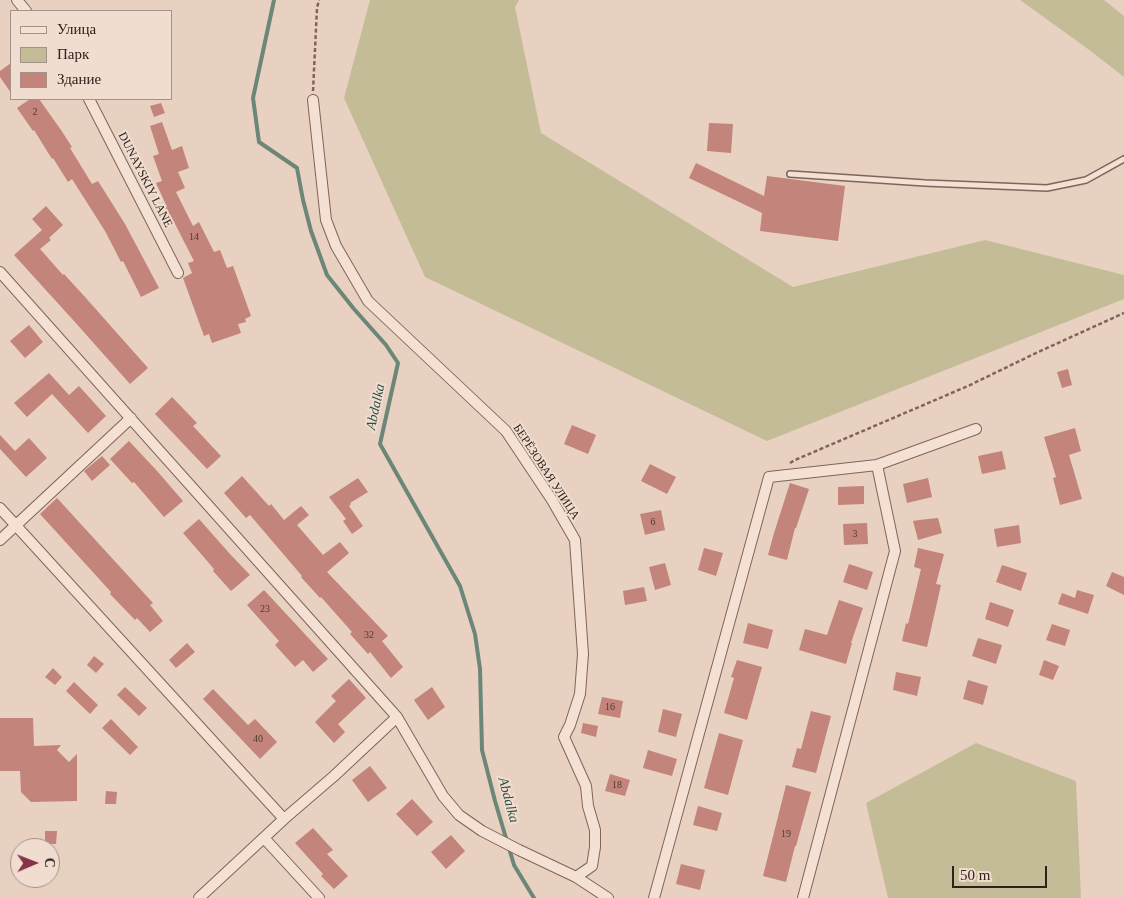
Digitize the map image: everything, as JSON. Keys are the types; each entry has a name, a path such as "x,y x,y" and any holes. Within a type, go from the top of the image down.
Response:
{"street":[{"path":"17,0 25,10"},
{"name":"DUNAYSKIY LANE","path":"90,100 178,273"},
{"name":"БЕРЁЗОВАЯ УЛИЦА","path":"313,100 326,220 336,246 368,301 506,431 552,500 575,540 583,654 580,694 564,737 586,786 588,806 595,830 596,847 592,866 576,877"},
{"path":"0,272 397,717 443,796 459,815 482,831 576,877 608,898"},
{"path":"0,540 131,418"},
{"path":"654,898 769,477 877,465 976,429"},
{"path":"803,898 894,551 877,465"},
{"path":"0,508 284,819"},
{"path":"199,898 397,717"},
{"path":"264,838 319,898"}],"lane":[{"path":"790,174 925,183 1047,188 1086,180 1124,159"}],"path":[{"path":"313,100 317,8 319,0"},
{"path":"788,464 968,386 1036,352 1124,313"}],"green space":[{"path":"370,0 519,0 515,7 541,133 793,287 985,240 1124,275 1124,299 767,441 425,277 344,98"},
{"path":"1020,0 1104,0 1124,16 1124,77 1088,49"},
{"path":"976,743 1076,781 1081,898 888,898 866,803"}],"building":[{"path":"10,64 10,92 0,77 0,71"},
{"path":"29,100 40,100 72,147 70,148 92,184 98,181 125,224 159,288 141,297 123,261 121,262 105,231 72,179 68,182 34,130 17,108"},
{"path":"161,103 165,113 154,117 150,106"},
{"path":"162,122 172,150 182,146 189,168 178,172 185,188 176,192 193,226 199,222 214,252 220,250 227,268 233,266 251,316 245,319 246,322 238,324 241,333 212,343 209,334 204,336 183,278 192,273 188,263 194,261 174,222 172,223 156,183 162,181 153,156 159,154 150,126"},
{"path":"709,123 733,124 731,153 707,151"},
{"path":"696,163 764,196 767,176 845,186 838,241 760,231 762,213 689,178"},
{"path":"46,206 63,225 49,238 51,240 40,249 148,368 130,384 14,255 42,230 32,219"},
{"path":"29,325 43,342 25,358 10,341"},
{"path":"1068,369 1072,385 1062,388 1057,372"},
{"path":"49,373 69,395 79,386 106,416 88,433 52,394 27,417 14,403"},
{"path":"172,397 197,423 193,426 221,456 207,469 155,414"},
{"path":"572,425 596,435 588,454 564,444"},
{"path":"1075,428 1081,451 1069,455 1082,499 1060,505 1053,478 1056,477 1044,437"},
{"path":"0,435 15,451 29,438 47,458 26,477 0,449"},
{"path":"129,441 183,501 164,517 134,482 132,483 110,459"},
{"path":"1002,451 1006,469 982,474 978,456"},
{"path":"102,456 110,465 92,481 84,471"},
{"path":"650,464 676,477 667,494 641,481"},
{"path":"242,476 269,506 271,504 284,520 301,506 309,515 297,525 323,555 340,542 349,553 327,572 388,636 382,641 403,667 391,678 370,652 368,654 350,634 352,632 301,577 250,515 246,518 224,493"},
{"path":"358,478 368,492 350,503 349,506 363,526 352,534 343,521 346,519 329,497"},
{"path":"928,478 932,497 907,503 903,484"},
{"path":"790,483 809,489 795,528 787,560 768,555"},
{"path":"864,486 864,504 838,505 838,487"},
{"path":"57,498 153,603 150,605 163,621 150,632 137,618 135,620 110,594 111,592 40,514"},
{"path":"661,510 665,530 645,535 640,514"},
{"path":"938,518 942,533 918,540 913,521"},
{"path":"199,519 250,575 231,591 183,533"},
{"path":"867,523 868,544 844,545 843,524"},
{"path":"1019,525 1021,543 997,547 994,529"},
{"path":"704,548 723,553 716,576 698,570"},
{"path":"918,548 944,554 936,584 941,585 927,647 902,641 921,569 914,567"},
{"path":"665,563 671,585 655,590 649,567"},
{"path":"849,564 873,572 867,590 843,582"},
{"path":"1002,565 1027,573 1021,591 996,582"},
{"path":"1112,572 1124,577 1124,595 1106,586"},
{"path":"644,587 647,601 625,605 623,591"},
{"path":"264,590 328,659 313,672 303,660 295,667 275,645 279,641 247,605"},
{"path":"1077,590 1094,595 1088,614 1058,604 1062,593 1075,598"},
{"path":"839,600 863,608 846,664 799,650 805,629 827,635"},
{"path":"990,602 1014,610 1008,627 985,619"},
{"path":"748,623 773,630 768,649 743,643"},
{"path":"1052,624 1070,630 1065,646 1046,640"},
{"path":"978,638 1002,645 996,664 972,656"},
{"path":"187,643 195,652 176,668 169,660"},
{"path":"94,656 104,664 96,673 87,665"},
{"path":"737,660 762,667 747,720 724,713 734,678 731,677"},
{"path":"1044,660 1059,666 1053,680 1039,675"},
{"path":"53,668 62,677 55,685 45,677"},
{"path":"896,672 921,677 917,696 893,690"},
{"path":"349,679 366,698 338,724 345,732 334,743 315,722 336,701 331,696"},
{"path":"968,680 988,686 983,705 963,699"},
{"path":"74,682 98,705 90,714 66,691"},
{"path":"125,687 147,708 139,716 117,695"},
{"path":"432,687 445,707 428,720 414,700"},
{"path":"213,689 248,725 255,719 277,742 260,759 203,699"},
{"path":"602,697 623,701 620,718 598,714"},
{"path":"663,709 682,714 676,737 658,732"},
{"path":"811,711 831,716 816,773 792,767 797,748 801,749"},
{"path":"0,718 33,718 34,746 61,745 57,750 69,762 77,754 77,801 31,802 21,792 20,771 0,771"},
{"path":"111,719 138,747 130,755 102,728"},
{"path":"583,723 598,726 596,737 581,733"},
{"path":"719,733 743,740 728,795 704,788"},
{"path":"648,750 677,759 672,776 643,768"},
{"path":"370,766 387,788 368,802 352,780"},
{"path":"610,774 630,780 625,796 605,791"},
{"path":"786,785 811,792 786,882 763,876"},
{"path":"106,791 117,792 116,804 105,804"},
{"path":"412,799 433,822 417,836 396,814"},
{"path":"698,806 722,813 717,831 693,825"},
{"path":"313,828 333,850 327,854 348,876 334,889 321,876 323,874 295,843"},
{"path":"45,831 57,831 56,838 45,838"},
{"path":"451,835 465,851 446,869 431,852"},
{"path":"681,864 705,870 700,890 676,884"}],"waterway":[{"name":"Abdalka","path":"274,0 253,98 259,142 297,168 311,231 327,275 386,345 398,363 380,444 460,586 475,634 480,669 482,750 514,865 534,898"}]}
